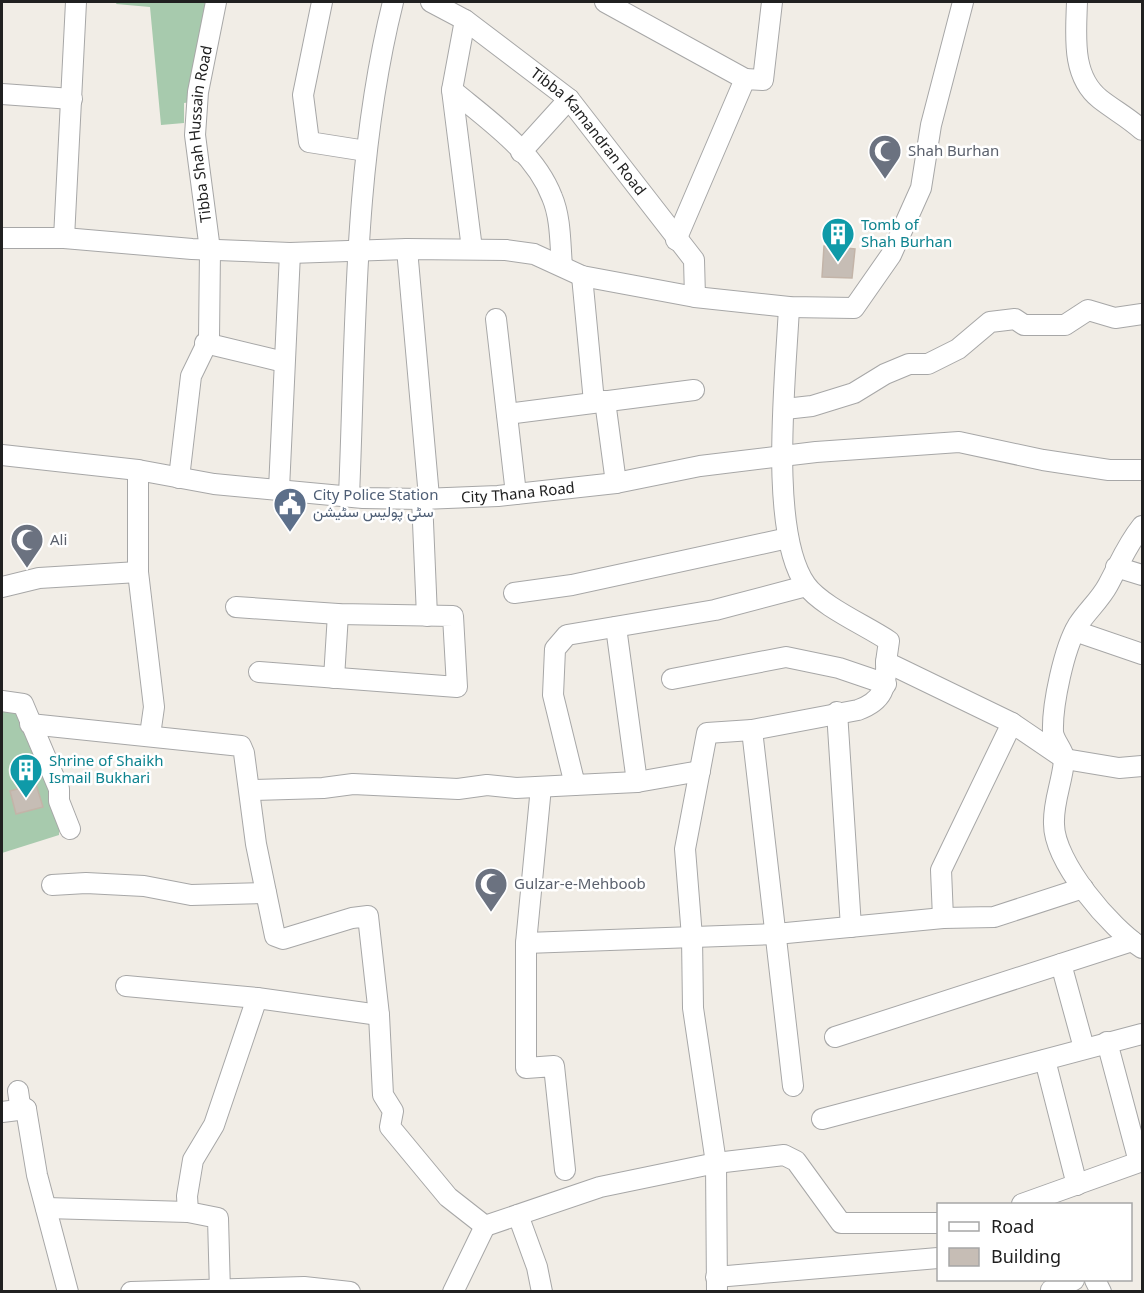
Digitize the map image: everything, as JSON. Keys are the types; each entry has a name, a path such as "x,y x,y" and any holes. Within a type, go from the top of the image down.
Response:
{"street":[{"path":"64,238 76,2"},
{"name":"Tibba Shah Hussain Road","path":"179,478 191,376 205,343 209,339 210,250 195,135 198,92 216,2"},
{"path":"322,2 303,95 309,142 366,151"},
{"path":"349,496 359,250 366,151 379,59 393,2"},
{"name":"Tibba Kamandran Road","path":"431,2 465,20 569,99 676,240 694,260 695,297"},
{"path":"604,2 632,8 745,79 763,80 772,2"},
{"path":"2,238 64,238 290,254 359,250 463,251 472,249 534,254 582,276 695,297 789,307 854,308 891,255 921,188 931,125 963,2"},
{"path":"1077,2 1075,44 1082,76 1098,97 1143,130"},
{"path":"465,20 452,90 472,249"},
{"path":"676,240 745,79"},
{"path":"452,90 505,134 539,172 553,198 562,266"},
{"path":"2,94 72,99"},
{"path":"521,152 569,99"},
{"path":"407,249 425,498 427,615"},
{"path":"279,489 290,254"},
{"path":"582,276 600,401 616,483"},
{"path":"789,307 783,456 783,493 788,538 794,561 806,586 837,610 889,640 886,684 873,705 858,710 837,712 752,730 707,733 685,849 692,937 693,1008 716,1163 716,1284 937,1258"},
{"path":"785,409 812,406 854,393 885,374 909,364 928,364 958,349 990,322 1015,319 1024,325 1065,324 1088,310 1114,318 1143,314"},
{"path":"496,319 516,494"},
{"path":"205,343 284,362"},
{"path":"507,414 694,390"},
{"name":"City Thana Road","path":"2,455 138,470 214,484 349,496 425,498 516,494 616,483 700,466 783,456 959,442 999,453 1054,462 1109,470 1143,470"},
{"path":"138,470 138,572 154,707 150,735"},
{"path":"836,1037 1060,964 1137,944 1083,888 1062,856 1054,826 1056,793 1065,759 1053,734 1066,654 1075,631 1107,587 1126,546 1143,526"},
{"path":"514,593 572,585 788,538"},
{"path":"1116,567 1143,575"},
{"path":"2,587 39,578 138,572"},
{"path":"575,785 553,695 555,648 567,635 715,610 806,586"},
{"path":"236,607 338,614 453,616 457,687 259,672"},
{"path":"334,678 338,614"},
{"path":"616,627 637,782"},
{"path":"1075,631 1143,654"},
{"path":"672,679 786,657 839,668 886,684"},
{"path":"886,662 1012,723 1065,759 1119,768 1143,766"},
{"path":"2,701 23,704 59,789 59,801 70,829"},
{"path":"837,712 851,927"},
{"path":"943,918 941,870 1012,723"},
{"path":"30,724 241,746 251,790 266,893 278,939 368,915 379,1014 383,1095 393,1111 390,1127 448,1197 485,1226"},
{"path":"752,730 793,1086"},
{"path":"251,790 323,788 353,784 458,789 487,785 575,785 637,782 700,771"},
{"path":"541,786 526,943 526,1068 554,1066 566,1170"},
{"path":"52,885 86,883 144,886 191,895 266,893"},
{"path":"526,943 776,934 943,918 994,917 1083,888"},
{"path":"1060,964 1084,1048"},
{"path":"126,986 257,998 379,1014"},
{"path":"188,1212 187,1196 193,1160 214,1125 257,998"},
{"path":"822,1119 1143,1034"},
{"path":"1025,1203 1141,1161 1107,1042"},
{"path":"1045,1060 1077,1185"},
{"path":"18,1091 20,1105 26,1109 37,1175 68,1292"},
{"path":"2,1112 26,1109"},
{"path":"453,1292 485,1226 600,1186 716,1163 784,1155 796,1161 841,1224 937,1223"},
{"path":"46,1208 188,1212 218,1218 220,1291"},
{"path":"518,1215 537,1267 542,1292"},
{"path":"1051,1290 1072,1281"},
{"path":"131,1292 264,1290 304,1287 350,1292"}],"green space":[{"path":"117,2 216,2 198,101 184,103 184,123 161,125 150,7 116,4"},
{"path":"2,701 23,704 59,789 59,835 2,853"}],"building":[{"name":"Tomb of Shah Burhan","path":"824,246 855,249 852,278 822,277"},
{"name":"Shrine of Shaikh Ismail Bukhari","path":"36,784 43,807 16,814 10,791"}],"place":[{"name":"Shah Burhan","path":"885,180"},
{"name":"Tomb of Shah Burhan","path":"838,263"},
{"name":"City Police Station سٹی پولیس سٹیشن","path":"290,533"},
{"name":"Ali","path":"27,569"},
{"name":"Shrine of Shaikh Ismail Bukhari","path":"26,799"},
{"name":"Gulzar-e-Mehboob","path":"491,913"}]}
